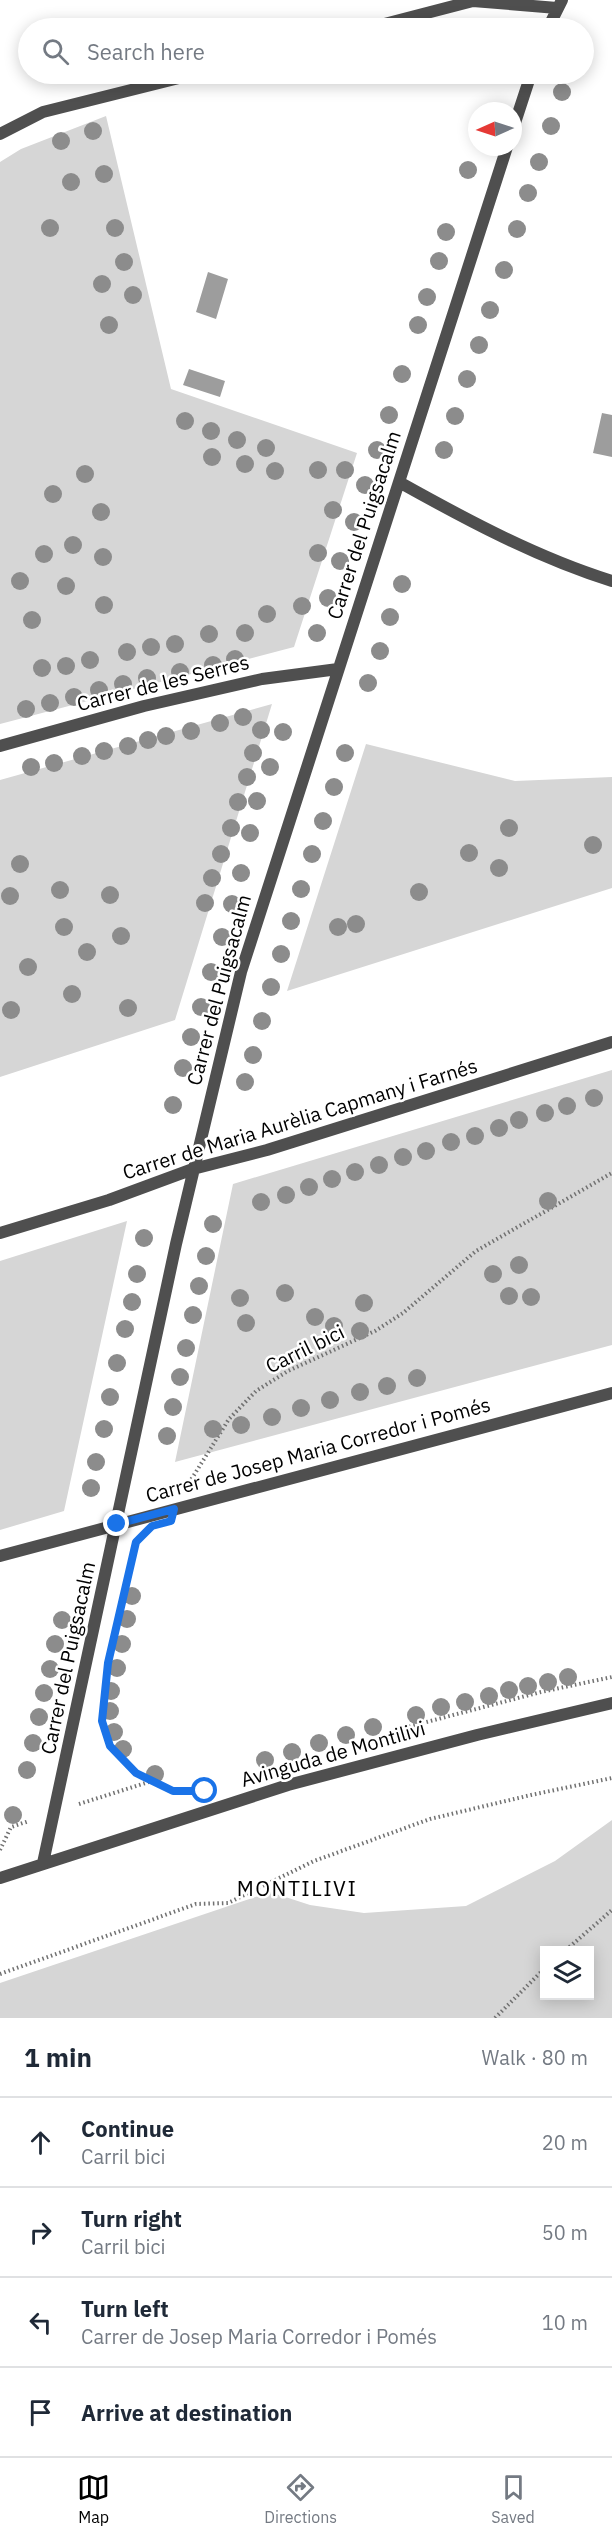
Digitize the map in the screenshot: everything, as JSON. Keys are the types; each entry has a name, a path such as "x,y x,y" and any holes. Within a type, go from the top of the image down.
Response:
{"street":[{"path":"408,18 473,1 560,4 553,18"},
{"path":"0,134 43,111 154,84"},
{"path":"522,102 528,84"},
{"name":"Carrer del Puigsacalm","path":"43,1863 193,1170 241,972 504,156"},
{"path":"399,482 482,526 571,568 612,581"},
{"name":"Carrer de les Serres","path":"0,746 144,706 262,679 338,669"},
{"name":"Carrer de Maria Aurèlia Capmany i Farnés","path":"0,1233 109,1200 193,1170 267,1150 612,1042"},
{"name":"Carrer de Josep Maria Corredor i Pomés","path":"0,1556 612,1393"},
{"name":"Avinguda de Montilivi","path":"0,1878 288,1785 477,1735 612,1703"}],"path":[{"name":"Carril bici","path":"174,1509 229,1419 256,1390 288,1371 375,1331 403,1313 476,1251 612,1173"},
{"path":"387,1732 541,1692 612,1677"},
{"path":"104,1698 102,1721 110,1746 129,1766 136,1773 173,1791 194,1791"},
{"path":"0,1974 196,1904 228,1903 314,1862 430,1819 612,1778"},
{"path":"571,1946 612,1910"},
{"path":"495,2018 540,1973"}],"shaded area":[{"path":"106,116 171,389 357,453 294,647 0,724 0,162 21,149"},
{"path":"208,272 228,279 216,319 196,312"},
{"path":"189,369 225,381 220,397 183,385"},
{"path":"602,413 612,415 612,457 593,453"},
{"path":"272,704 175,1020 0,1077 0,780"},
{"path":"366,744 515,781 612,777 612,888 287,991"},
{"path":"612,1070 612,1345 175,1462 233,1184"},
{"path":"127,1221 64,1511 0,1530 0,1261"},
{"path":"612,1820 612,2018 0,2018 0,1983 270,1892 310,1905 364,1913 466,1906 555,1861"}],"district":[{"name":"MONTILIVI","path":"297,1889"}],"route":[{"path":"117,1524 174,1509 171,1521 152,1526 136,1542 108,1663 102,1721 110,1746 136,1773 173,1791 205,1791"}]}
